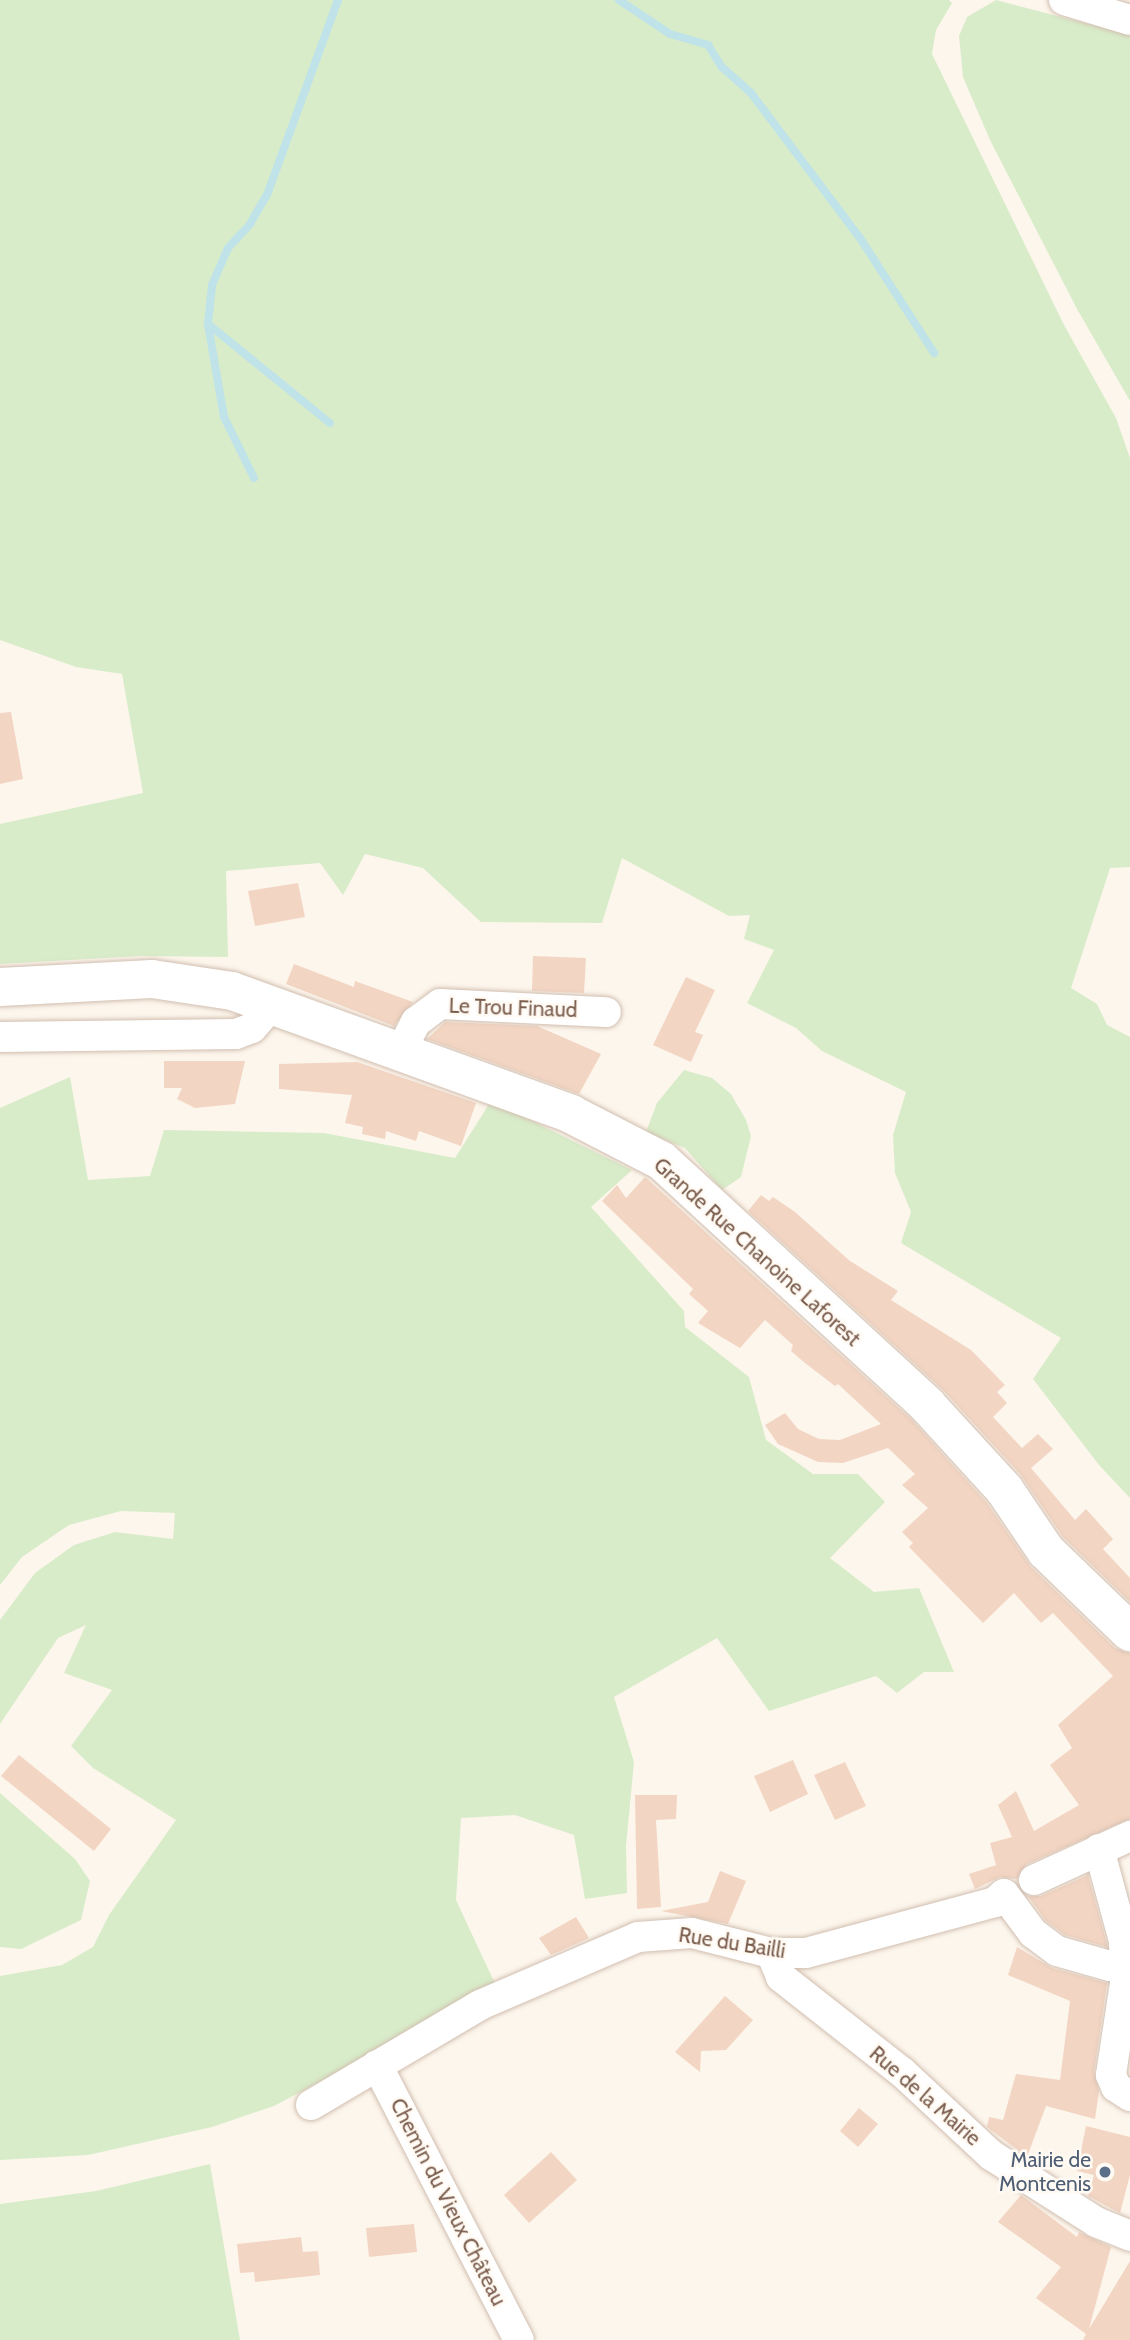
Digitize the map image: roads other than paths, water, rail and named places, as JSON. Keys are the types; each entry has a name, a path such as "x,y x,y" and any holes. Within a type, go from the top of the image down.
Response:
{"main road":[{"name":"Grande Rue Chanoine Laforest","path":"0,987 152,979 232,991 571,1114 662,1161 927,1405 1004,1489 1046,1551 1130,1632"}],"street":[{"path":"1065,0 1130,20"},
{"name":"Le Trou Finaud","path":"401,1051 416,1022 440,1003 606,1012"},
{"path":"0,1037 236,1034 252,1028 273,1004"},
{"path":"1034,1880 1130,1836"},
{"path":"1099,1849 1122,1931 1125,1983 1111,2075 1116,2087 1130,2096"},
{"name":"Rue du Bailli","path":"311,2105 480,2005 638,1937 692,1933 771,1953 806,1953 995,1902 1004,1894 1033,1933 1057,1951 1110,1966 1123,1965"},
{"name":"Rue de la Mairie","path":"771,1953 781,1977 903,2073 990,2155 1096,2222 1130,2236"},
{"name":"Chemin du Vieux Château","path":"377,2065 519,2340"}],"waterway":[{"path":"254,478 224,417 208,324 212,285 228,248 250,224 267,195 338,0"},
{"path":"619,0 670,34 708,45 722,67 751,93 860,238 934,353"},
{"path":"208,324 330,423"}],"place":[{"name":"Mairie de Montcenis","path":"1105,2172"}]}
